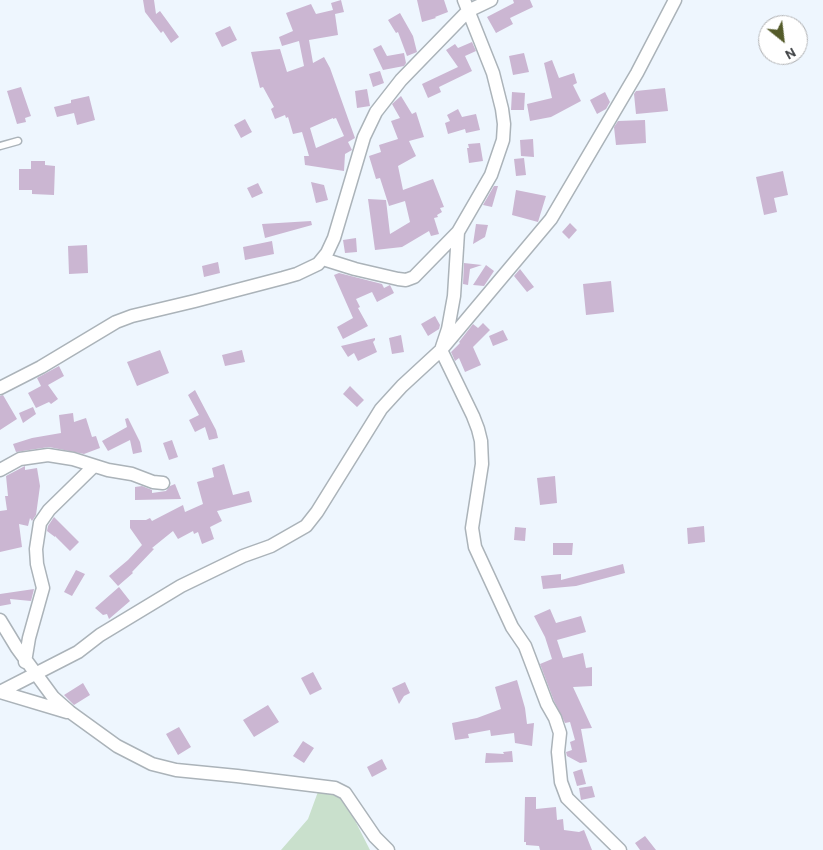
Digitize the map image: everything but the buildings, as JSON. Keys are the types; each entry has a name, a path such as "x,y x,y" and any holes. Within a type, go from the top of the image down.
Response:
{"street":[{"path":"0,388 42,366 116,322 132,316 297,274 318,264 323,259 334,238 364,137 376,112 401,80 466,6 491,0"},
{"path":"0,692 78,652 100,635 181,586 243,556 271,546 306,526 317,512 381,409 402,386 441,350 551,220 637,73 675,0"},
{"path":"323,259 355,269 406,280 414,277 458,232 491,175 503,140 504,124 493,73 466,6"},
{"path":"458,232 454,296 448,329 441,350 478,429 481,441 482,464 472,528 475,547 512,627 525,646 547,704 555,718 560,733 558,752 561,782 567,798 620,850"},
{"path":"0,470 20,459 48,454 163,483"},
{"path":"14,685 23,676 29,638 43,588 37,564 36,549 40,522 49,510 94,466"},
{"path":"0,620 25,659 54,697 70,712 117,746 152,764 176,770 335,788 345,793 375,837 388,850"},
{"path":"0,692 70,712"}],"lane":[{"path":"0,146 18,141"}],"green space":[{"path":"319,789 344,799 370,850 281,850 308,819"}]}
